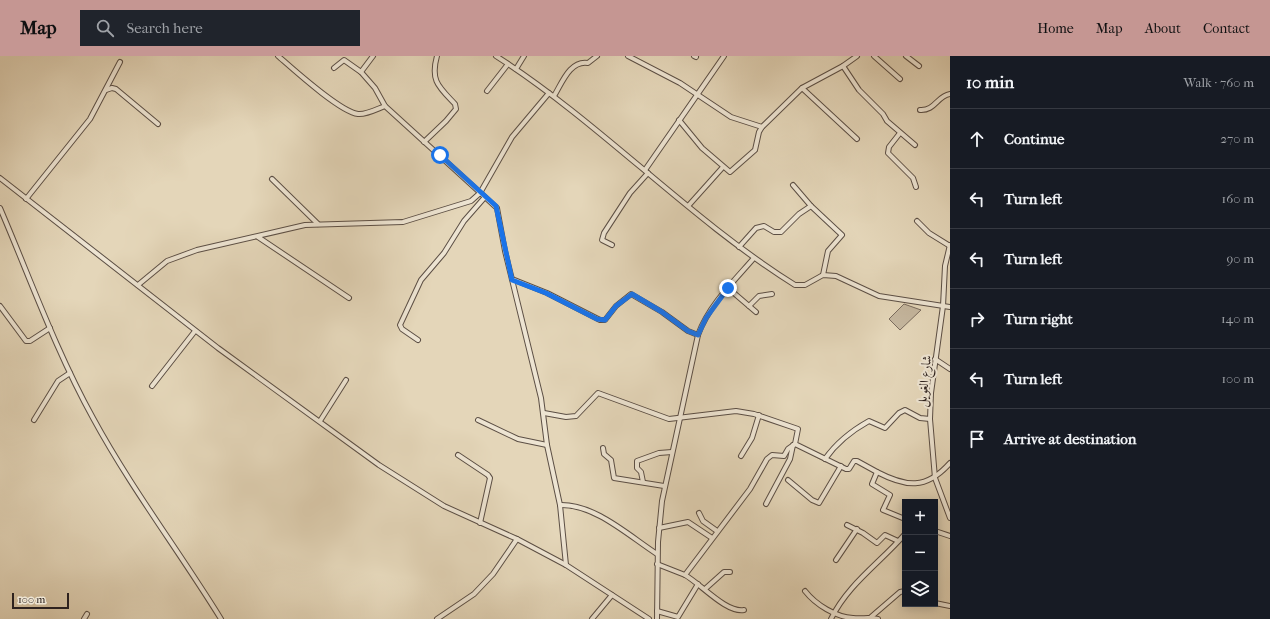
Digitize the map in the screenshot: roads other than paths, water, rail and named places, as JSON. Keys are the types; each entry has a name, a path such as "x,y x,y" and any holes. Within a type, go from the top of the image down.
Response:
{"street":[{"path":"278,56 330,98 354,113 362,114 385,106"},
{"path":"361,72 373,56"},
{"path":"424,142 456,109 455,104 435,81 437,56"},
{"path":"496,56 554,96 739,247 798,286 805,285 823,275 836,276 879,296 950,307"},
{"path":"516,69 524,56"},
{"path":"554,96 572,67 579,63 588,63 597,56"},
{"path":"628,56 698,93 731,117 762,127"},
{"path":"612,246 602,240 604,233 679,120 724,56"},
{"path":"679,120 702,148 729,172 731,172 754,152 757,147 759,132 762,127 802,88 843,66 857,56"},
{"path":"874,56 900,79"},
{"path":"906,56 919,66"},
{"path":"334,68 342,60 344,60 361,72 375,88 385,106 497,208 512,280 544,413 547,446 560,505 566,565"},
{"path":"26,199 90,119 120,62"},
{"path":"487,91 508,64"},
{"path":"843,66 860,90 900,133 915,144"},
{"path":"802,88 857,139"},
{"path":"106,90 116,89 158,124"},
{"path":"138,285 162,264 177,256 258,236 296,227 318,224 375,224 403,222 461,206 471,201 480,193 512,137 549,93"},
{"path":"920,110 931,109 946,95 950,94"},
{"path":"900,133 889,147 888,152 913,178 916,187"},
{"path":"689,205 723,167"},
{"path":"0,178 195,331 395,476 444,506 517,539 566,565 650,619"},
{"path":"272,179 318,224"},
{"path":"793,185 811,206 842,235 828,251 823,275"},
{"path":"418,340 402,329 400,325 418,285 444,253 464,221 485,197"},
{"path":"739,247 756,228 764,226 774,232 781,232 798,214 811,206"},
{"path":"0,208 70,373 115,457 221,619"},
{"path":"917,221 929,233 950,246"},
{"path":"258,236 349,298"},
{"name":"شارع الغويل","path":"950,246 946,266 930,419 935,478 950,518"},
{"path":"657,619 657,554 664,486 698,335 706,318 728,288 754,258"},
{"path":"512,280 546,293 600,320 605,320 616,306 632,294 662,312 688,331 698,335"},
{"path":"728,288 756,312"},
{"path":"749,306 759,296 772,294"},
{"path":"0,306 25,341 30,341 50,328"},
{"path":"152,386 195,331"},
{"path":"936,359 950,369"},
{"path":"34,420 58,382 70,373"},
{"path":"320,421 346,380"},
{"path":"544,413 566,417 576,416 598,393 669,419 731,411 759,415 798,429 790,459 766,504"},
{"path":"825,459 839,442 857,427 869,421 885,428 898,413 905,410 920,418 930,419"},
{"path":"741,456 752,438 759,415"},
{"path":"478,420 525,442 547,446"},
{"path":"794,444 849,469 857,460 893,480 907,484 926,482 935,478 949,467"},
{"path":"685,575 750,489 767,459 772,455 784,456 788,449 794,444"},
{"path":"603,448 604,454 611,460 614,478 664,486"},
{"path":"643,482 641,472 637,468 636,461 659,453 672,452"},
{"path":"458,455 488,475 490,478 480,523"},
{"path":"788,480 812,500 819,503 841,466"},
{"path":"877,472 872,484 890,495 883,510 902,518"},
{"path":"560,505 576,507 600,516 657,554"},
{"path":"699,513 703,520 717,531"},
{"path":"659,528 688,522 712,538"},
{"path":"847,525 857,529 877,543 885,535 898,541"},
{"path":"836,560 857,529"},
{"path":"938,532 950,536"},
{"path":"831,619 855,582 878,563 904,535"},
{"path":"437,619 474,594 493,574 517,539"},
{"path":"657,564 685,575 730,607 740,611 744,610"},
{"path":"705,589 724,572 730,572"},
{"path":"657,611 678,617 698,584"},
{"path":"805,591 834,613 852,619 878,619"},
{"path":"870,618 902,592"},
{"path":"592,619 612,595"},
{"path":"938,604 950,606"},
{"path":"84,619 87,614"}]}
